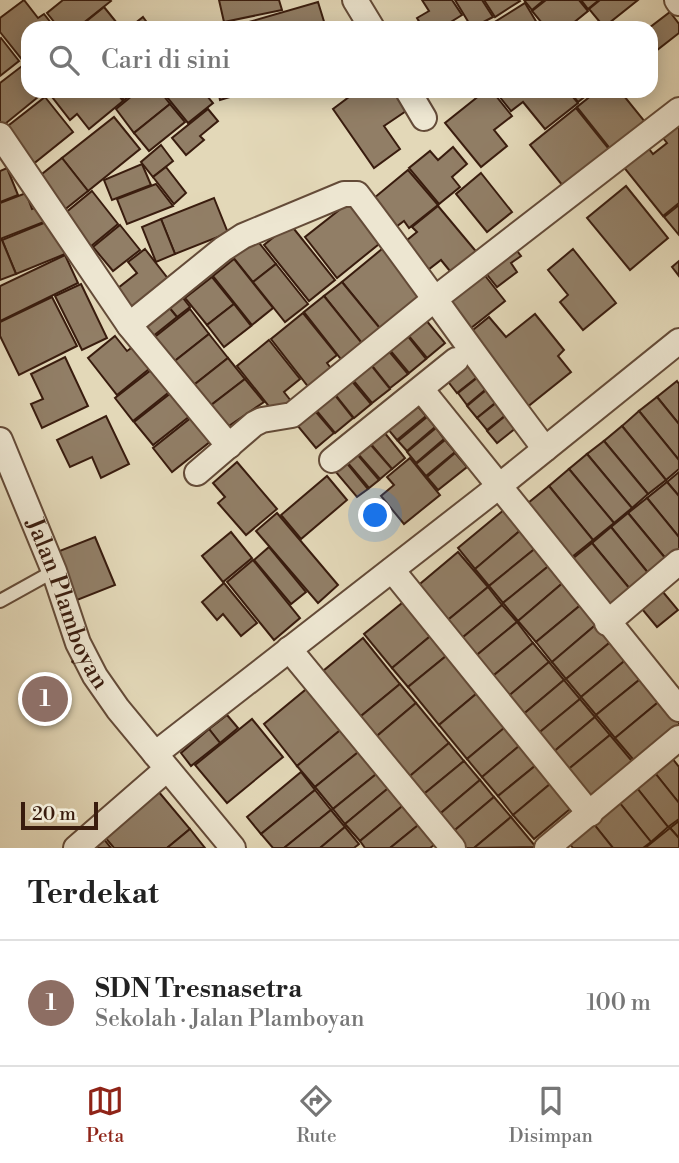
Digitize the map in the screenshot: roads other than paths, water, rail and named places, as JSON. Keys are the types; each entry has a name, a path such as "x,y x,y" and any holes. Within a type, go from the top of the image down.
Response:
{"street":[{"path":"355,0 368,21"},
{"path":"412,98 424,118"},
{"path":"197,472 262,419 292,415 436,298 679,110"},
{"path":"0,135 129,326 229,446"},
{"path":"129,326 223,249 243,236 344,194 357,194 436,298 471,353 545,449"},
{"path":"76,848 161,762 289,649 498,487 679,341"},
{"path":"332,460 456,360"},
{"path":"421,389 679,709"},
{"name":"Jalan Plamboyan","path":"0,440 54,571 78,643 95,676 161,762 233,848"},
{"path":"607,623 679,562"},
{"path":"392,570 590,814"},
{"path":"289,649 453,848"},
{"path":"547,848 679,738"}],"lane":[{"path":"0,601 54,571"}],"place":[{"name":"SDN Tresnasetra","path":"45,699"}]}
